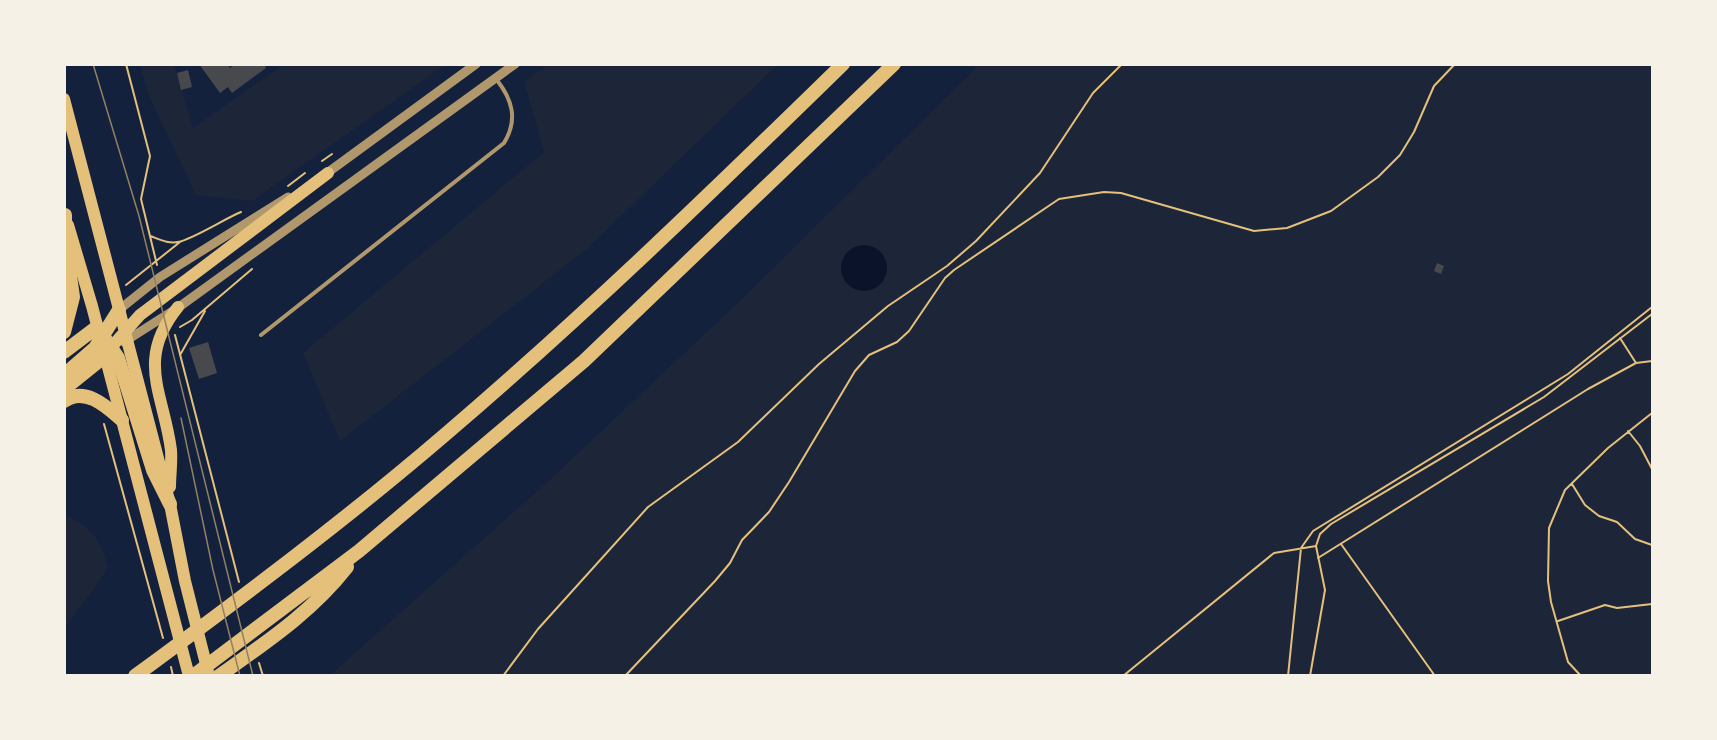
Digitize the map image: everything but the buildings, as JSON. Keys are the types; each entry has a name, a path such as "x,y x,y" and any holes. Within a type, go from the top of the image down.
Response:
{"highway":[{"path":"135,675 336,525 447,433 585,309 843,64"},
{"path":"194,675 359,551 585,361 894,64"},
{"path":"64,332 73,297 65,240 65,215"},
{"path":"64,388 105,343 119,310"},
{"path":"64,352 105,343"},
{"path":"64,375 105,343"},
{"path":"105,343 124,373 153,470 170,504"},
{"path":"64,401 69,398 82,397 98,400 122,420"},
{"path":"219,675 288,627 332,585 359,551"}],"main road":[{"path":"64,99 170,504 185,581 209,675"},
{"path":"105,343 126,335 141,315 328,173"},
{"path":"65,215 105,343 122,420 189,675"},
{"path":"170,504 171,450 153,369 158,347 174,312"}],"street":[{"path":"119,310 160,277 328,173 476,64"},
{"path":"126,335 174,312 515,64"}],"lane":[{"path":"261,334 504,143 512,129 512,110 495,78"}],"path":[{"path":"126,64 150,156 141,200 160,277"},
{"path":"503,675 538,629 648,507 738,442 819,364 888,306 976,242 1040,173 1093,93 1122,64"},
{"path":"625,675 715,581 730,563 742,540 769,513 855,371 869,355 897,342 909,331 945,278 954,270 983,252 1048,204 1079,195 1121,193 1254,231 1287,228 1305,222 1331,211 1357,194 1400,155 1414,132 1434,86 1455,64"},
{"path":"316,165 335,152"},
{"path":"279,192 307,172"},
{"path":"115,295 180,242 221,219 245,211"},
{"path":"150,236 162,241 180,242"},
{"path":"1288,675 1301,548 1313,531 1568,374 1653,307"},
{"path":"180,355 206,308"},
{"path":"174,312 180,355 240,587"},
{"path":"1310,675 1325,590 1317,559 1316,546 1320,534 1331,524 1544,397 1653,314"},
{"path":"1620,338 1636,363"},
{"path":"1317,559 1588,389 1636,363 1653,361"},
{"path":"1581,675 1568,662 1551,602 1548,581 1549,528 1565,490 1628,431 1653,414"},
{"path":"104,422 154,603"},
{"path":"1628,431 1653,468"},
{"path":"1572,484 1585,505 1599,516 1617,522 1635,539 1653,545"},
{"path":"1341,544 1436,675"},
{"path":"1123,675 1274,554 1316,546"},
{"path":"1558,621 1605,605 1617,608 1653,604"},
{"path":"257,653 263,675"}],"shaded area":[{"path":"140,65 174,65 193,128 283,65 445,65 252,201 196,195 150,98"},
{"path":"547,65 777,65 588,248 340,441 303,353 544,152 524,81"},
{"path":"979,65 1652,65 1652,675 329,676 543,486 741,300"},
{"path":"869,245 881,251 886,259 886,277 881,285 873,290 859,291 847,285 842,277 841,263 847,251 855,246"},
{"path":"65,515 82,524 94,535 102,549 108,568 65,628"}],"tram line":[{"path":"93,64 139,216 253,676"},
{"path":"181,418 213,570 240,676"}]}
